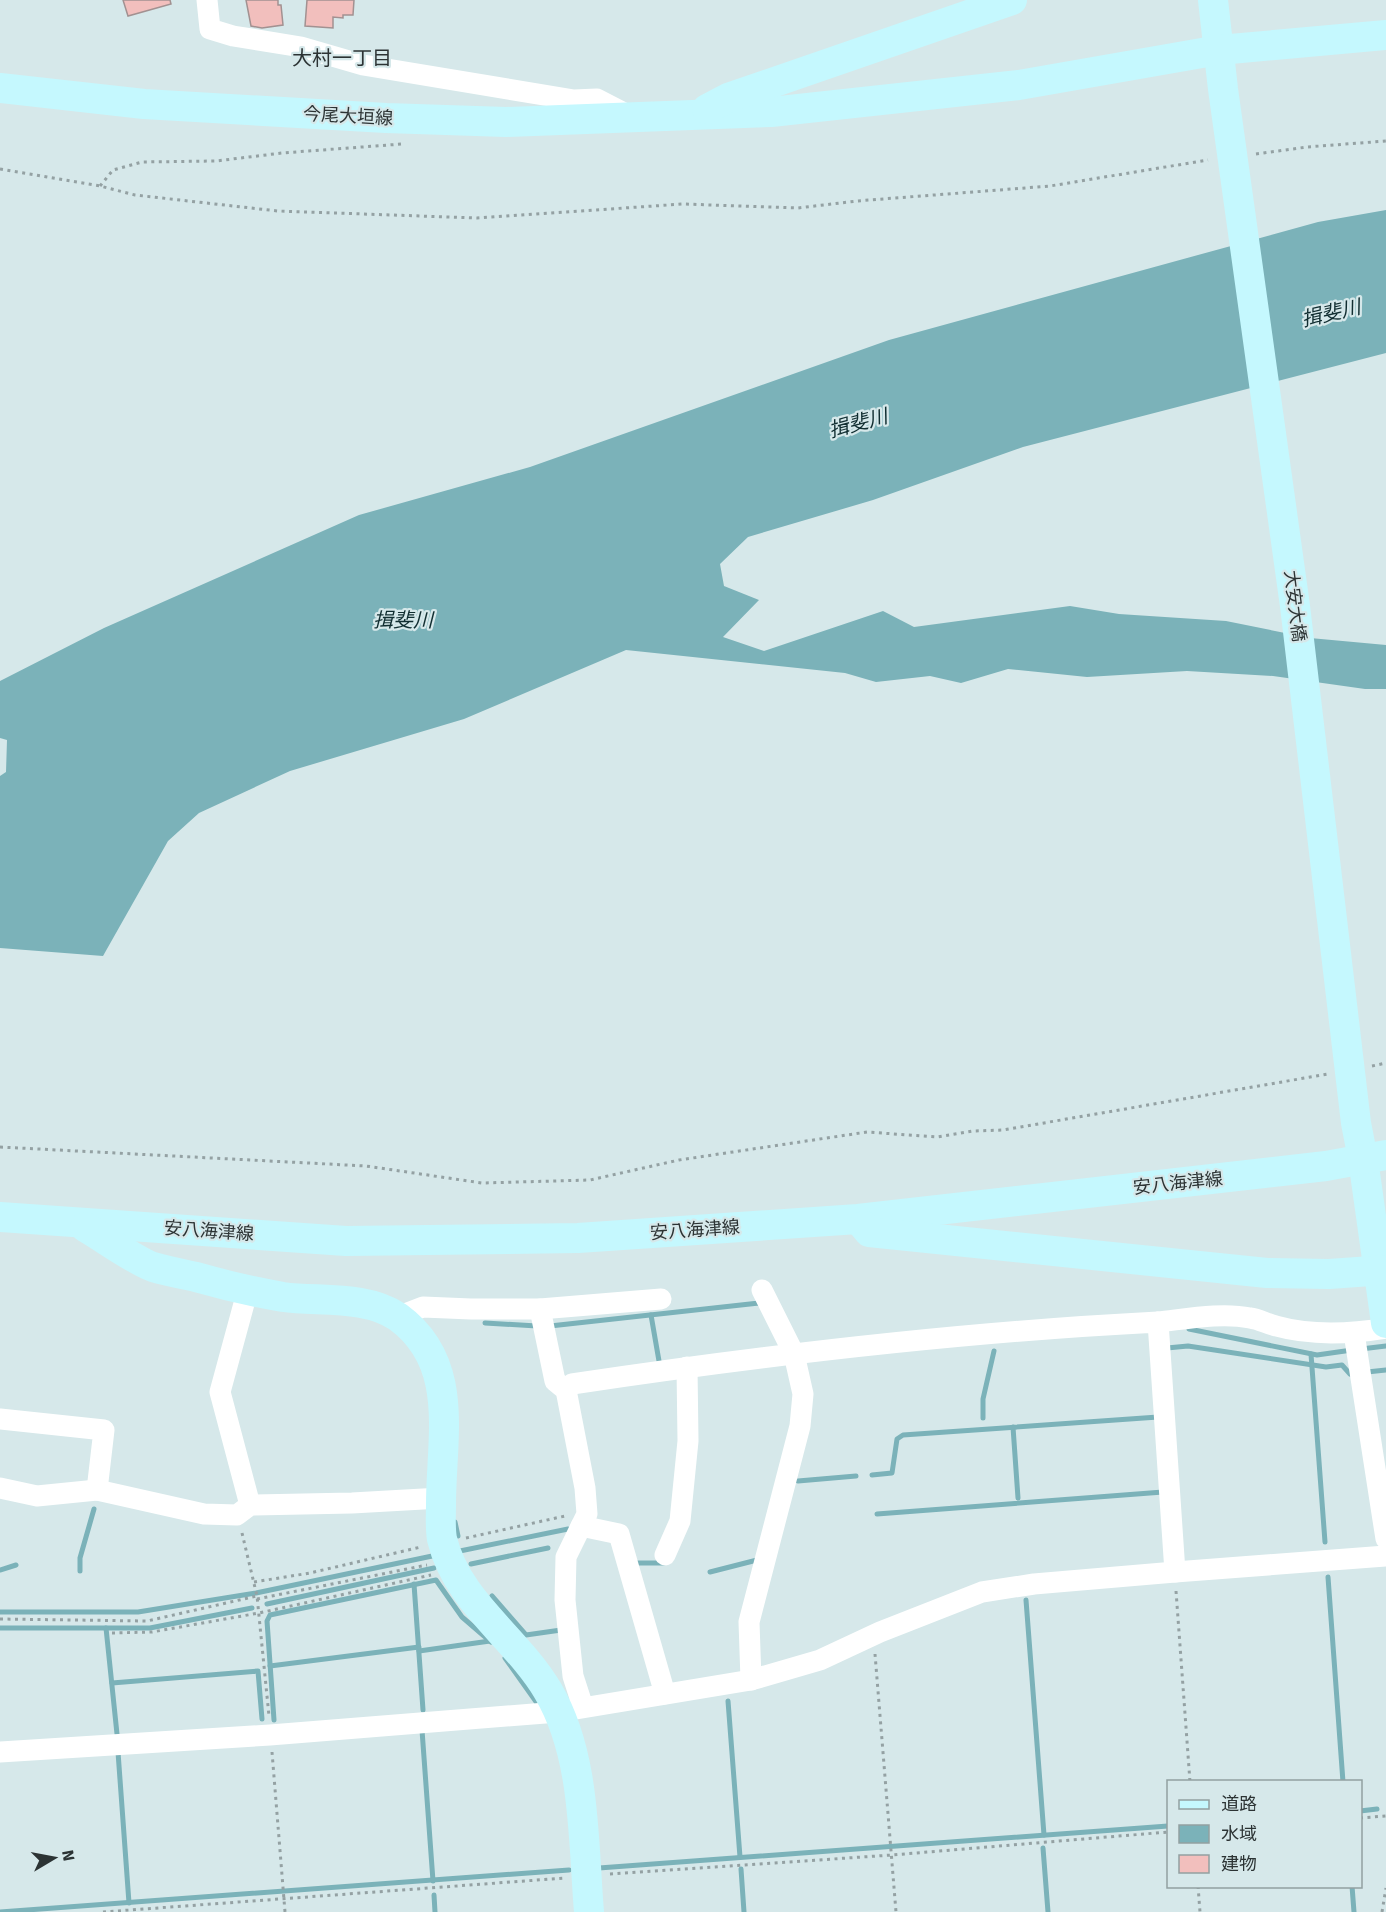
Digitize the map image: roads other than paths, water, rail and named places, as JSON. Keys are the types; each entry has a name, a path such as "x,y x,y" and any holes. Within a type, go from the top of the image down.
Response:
{"main road":[{"path":"697,115 728,98 1012,0"},
{"name":"大安大橋","path":"1213,1 1223,89 1295,606 1356,1124 1375,1157 1369,1196 1386,1323"},
{"name":"今尾大垣線","path":"0,88 144,104 386,118 506,122 697,115 771,112 1019,86 1219,50 1386,35"},
{"name":"安八海津線","path":"0,1217 346,1241 578,1238 858,1219 1326,1166 1375,1157"},
{"path":"858,1219 869,1232 1202,1268 1297,1275 1386,1270"},
{"path":"80,1224 152,1266 282,1296 359,1303 397,1317 423,1341 439,1373 445,1407 441,1498 444,1554 475,1602 548,1690 571,1709 571,1751 581,1796 589,1912"}],"street":[{"path":"207,0 210,29 233,36 302,47 363,65 574,100 597,99 633,117"},
{"path":"243,1510 220,1392 248,1289"},
{"path":"750,1680 749,1622 800,1426 803,1394 794,1354 762,1290"},
{"path":"397,1317 407,1311 423,1307 540,1309 661,1299"},
{"path":"540,1309 555,1382 566,1390 585,1488 584,1518 566,1557 565,1600 573,1676 571,1709"},
{"path":"566,1390 572,1384 687,1367 913,1340 1213,1316 1249,1317 1277,1327 1310,1332 1354,1333 1386,1328"},
{"path":"1158,1322 1175,1572"},
{"path":"1354,1333 1386,1539"},
{"path":"665,1556 680,1521 688,1441 687,1367"},
{"path":"0,1419 104,1430 98,1490"},
{"path":"0,1488 37,1496 98,1490 204,1514 441,1498"},
{"path":"584,1518 618,1534 665,1694"},
{"path":"0,1752 270,1735 571,1709 750,1680 820,1660 982,1592 1034,1584 1386,1557"}],"water":[{"name":"揖斐川","path":"1386,210 1386,353 1023,447 873,500 748,537 720,564 724,586 759,600 723,637 764,651 883,611 914,627 1070,606 1119,614 1226,621 1310,638 1386,645 1386,689 1365,689 1273,676 1187,671 1087,677 1008,669 961,683 930,676 876,682 845,673 626,650 464,719 290,771 199,813 168,841 103,956 0,948 0,776 6,772 7,740 0,738 0,681 104,628 359,515 530,467 889,340 1318,222"}],"waterway":[{"path":"550,1326 760,1304"},
{"path":"651,1315 659,1361"},
{"path":"485,1323 537,1326"},
{"path":"1189,1329 1317,1355 1352,1350"},
{"path":"1167,1348 1188,1346 1326,1367 1342,1365 1350,1374"},
{"path":"1361,1349 1386,1346"},
{"path":"983,1418 983,1399 994,1351"},
{"path":"1311,1354 1325,1542"},
{"path":"1367,1372 1386,1370"},
{"path":"872,1475 892,1473 897,1439 903,1435 1158,1417 1158,1420"},
{"path":"1013,1427 1018,1498"},
{"path":"798,1481 856,1476"},
{"path":"877,1514 1163,1492 1163,1489"},
{"path":"80,1571 80,1558 94,1509"},
{"path":"455,1522 458,1536"},
{"path":"455,1552 568,1529"},
{"path":"471,1564 548,1548"},
{"path":"0,1612 138,1612 256,1593 437,1555"},
{"path":"710,1572 761,1559"},
{"path":"632,1563 664,1563"},
{"path":"0,1570 16,1565"},
{"path":"267,1604 434,1568"},
{"path":"1328,1577 1343,1780"},
{"path":"274,1720 267,1621 270,1615 436,1580 462,1617 491,1642"},
{"path":"414,1584 423,1710"},
{"path":"492,1596 526,1635 561,1630 562,1633"},
{"path":"1026,1600 1044,1835"},
{"path":"0,1628 150,1628 252,1608"},
{"path":"106,1628 117,1734"},
{"path":"419,1651 490,1641"},
{"path":"270,1666 419,1647"},
{"path":"505,1658 537,1703"},
{"path":"112,1683 258,1671 262,1719"},
{"path":"728,1701 740,1857"},
{"path":"422,1730 433,1881"},
{"path":"118,1752 129,1903"},
{"path":"1362,1811 1377,1809"},
{"path":"599,1868 1167,1826"},
{"path":"1043,1848 1048,1912"},
{"path":"741,1869 744,1912"},
{"path":"0,1912 569,1870"},
{"path":"1352,1888 1354,1912"},
{"path":"434,1895 435,1912"}],"district":[{"name":"大村一丁目","path":"342,58"}]}
